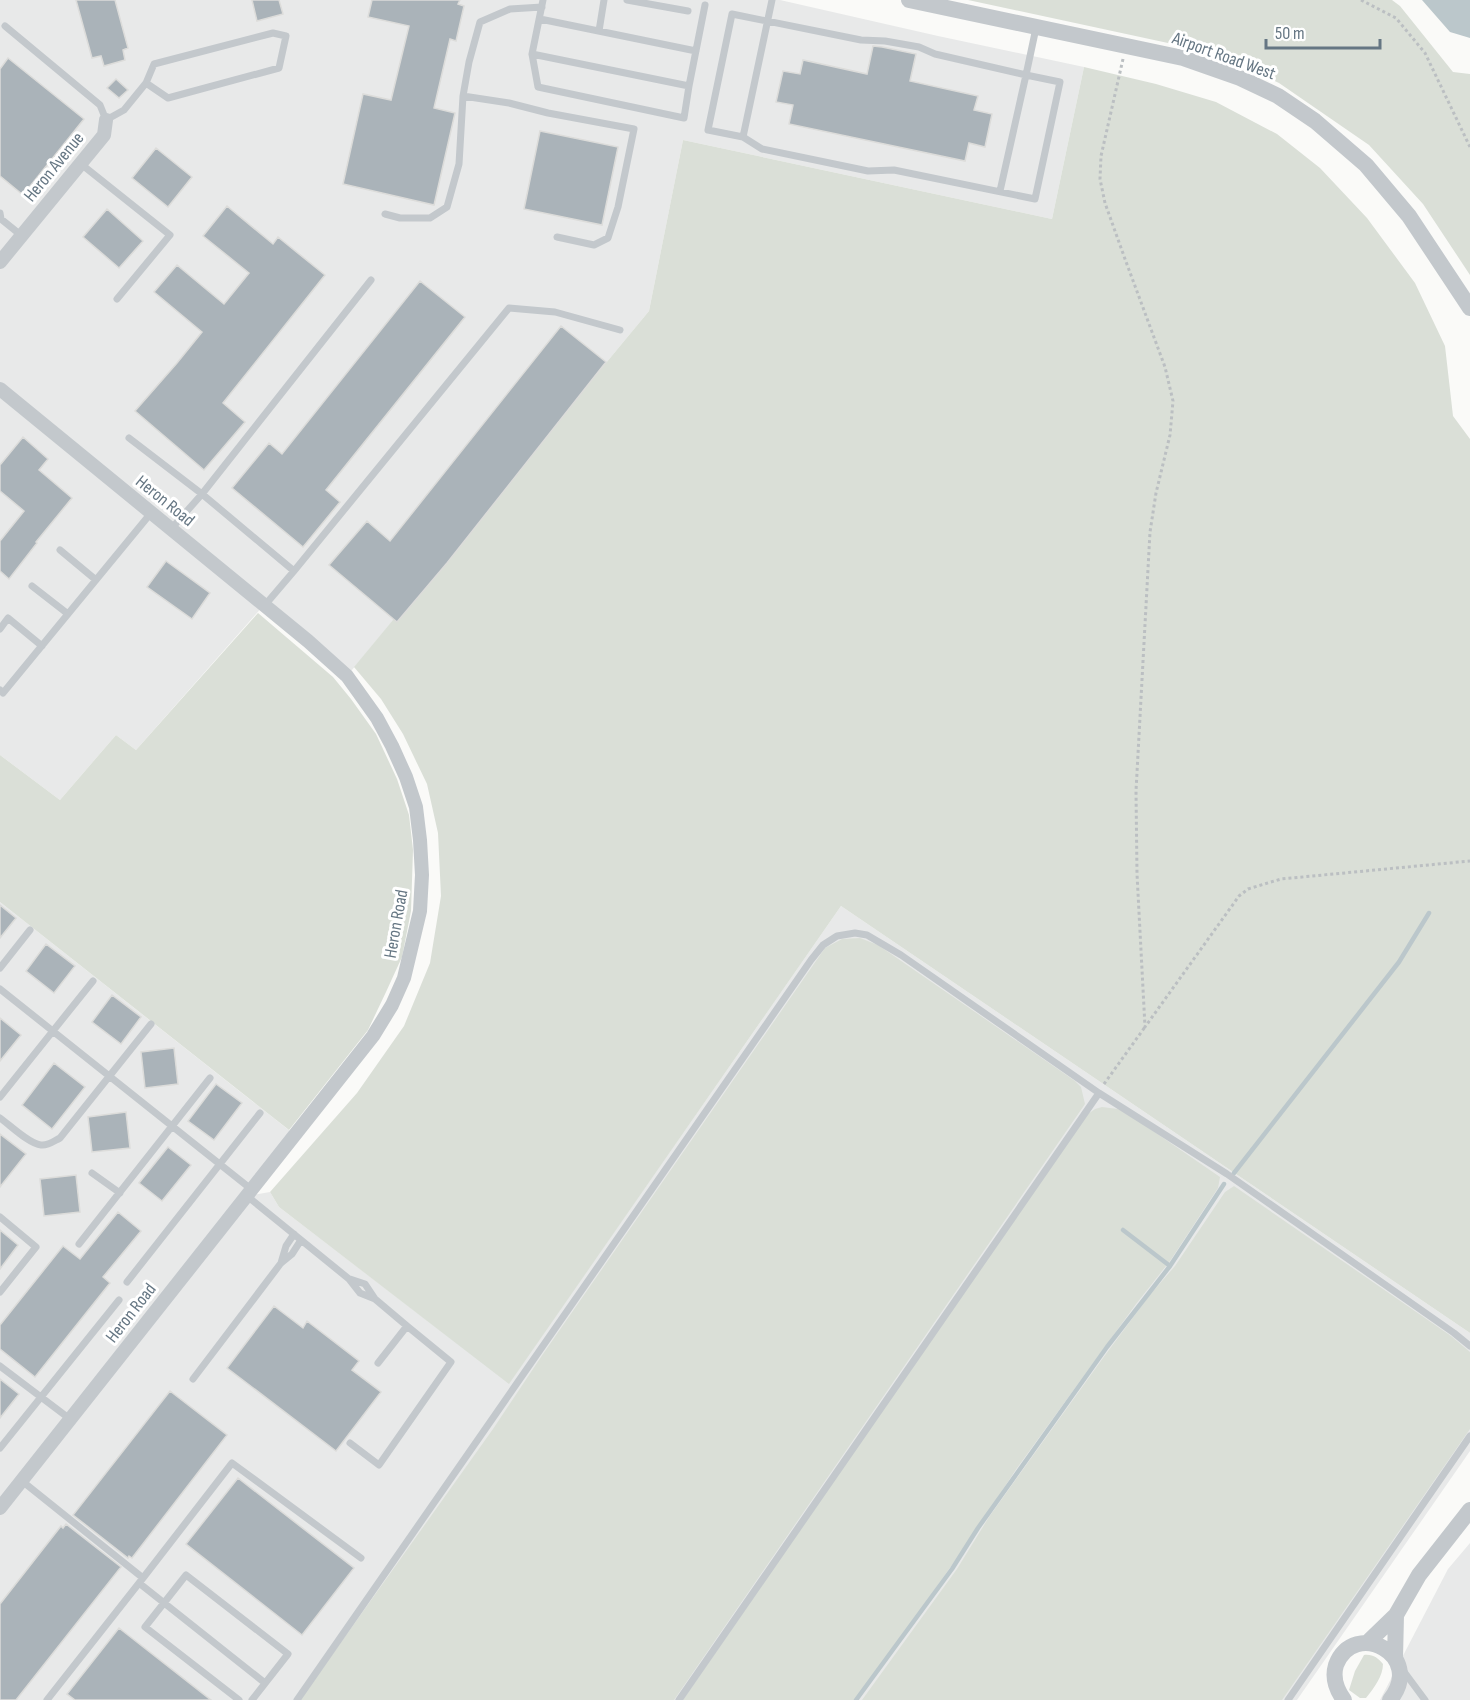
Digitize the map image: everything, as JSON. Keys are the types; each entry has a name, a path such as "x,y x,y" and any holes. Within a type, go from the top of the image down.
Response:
{"street":[{"name":"Airport Road West","path":"909,0 1183,58 1240,78 1278,96 1315,121 1366,165 1409,216 1470,308"},
{"name":"Heron Avenue","path":"0,262 104,135 106,120"},
{"name":"Heron Road","path":"0,390 265,605 347,676 377,718 406,777 416,807 422,875 420,911 404,978 392,1005 372,1036 0,1508"},
{"path":"1367,1643 1396,1615 1419,1575 1470,1510"},
{"path":"1391,1700 1400,1683 1401,1674 1397,1661 1396,1615"},
{"path":"1340,1697 1334,1682 1335,1670 1339,1659 1346,1651 1356,1645 1367,1643 1378,1645 1388,1650 1397,1661"}],"lane":[{"path":"599,31 604,0"},
{"path":"627,0 688,11"},
{"path":"743,137 772,0"},
{"path":"385,214 400,218 430,218 447,207 459,164 464,96 469,63 480,22 510,9 543,4 532,54 538,87 684,118 705,5"},
{"path":"732,14 861,39 885,40 919,47 935,54 1026,75 1060,82 1035,199 894,170 868,171 762,149 743,137 708,130 732,14"},
{"path":"540,19 696,51"},
{"path":"1000,191 1036,26"},
{"path":"5,27 100,105 106,120 124,110 146,83 154,64 273,33 286,36 279,68 168,98 146,83"},
{"path":"532,54 689,86"},
{"path":"464,96 634,129 618,207 608,238 594,244 557,237"},
{"path":"81,164 170,235 117,299"},
{"path":"0,213 1,219 21,236"},
{"path":"171,529 202,494 372,280"},
{"path":"265,605 509,308 555,312 620,330"},
{"path":"129,438 202,494 294,571"},
{"path":"0,690 3,693 151,513"},
{"path":"60,550 96,580"},
{"path":"32,586 68,614"},
{"path":"0,628 8,618 42,646"},
{"path":"0,968 30,930"},
{"path":"297,1700 811,960 823,945 837,936 855,933 867,935 901,955 1099,1093 1227,1174 1470,1346"},
{"path":"0,1097 93,981"},
{"path":"0,988 220,1163 294,1234 349,1279 360,1293 375,1299 451,1362 379,1465 350,1443"},
{"path":"0,1118 32,1142 42,1145 49,1144 60,1138 151,1024"},
{"path":"79,1244 210,1078"},
{"path":"679,1700 1099,1093"},
{"path":"127,1282 260,1113"},
{"path":"92,1173 120,1193"},
{"path":"0,1218 36,1247 0,1292"},
{"path":"281,1263 286,1246 294,1234"},
{"path":"193,1380 281,1263 292,1254 302,1240"},
{"path":"0,1448 119,1300"},
{"path":"378,1363 407,1326"},
{"path":"0,1366 70,1419"},
{"path":"1288,1700 1470,1436"},
{"path":"47,1700 232,1463 361,1558"},
{"path":"21,1481 141,1581 164,1603 265,1683"},
{"path":"239,1700 145,1627 186,1575 288,1654 252,1700"},
{"path":"1397,1661 1425,1700"}],"path":[{"path":"1361,0 1396,18 1425,53 1470,147"},
{"path":"1126,46 1101,156 1100,179 1125,259 1166,367 1173,401 1170,435 1156,493 1150,532 1136,791 1137,874 1145,1027"},
{"path":"1104,1085 1239,896 1248,889 1281,879 1470,861"}],"shaded area":[{"path":"0,0 780,0 1084,67 1052,219 683,140 649,311 347,676 264,605 136,750 116,735 60,800 0,755"},
{"path":"968,0 1392,0 1400,6 1453,72 1470,74 1470,275 1423,204 1369,145 1279,83 1219,54"},
{"path":"1422,0 1470,0 1470,38 1450,32"},
{"path":"1084,67 1156,84 1216,102 1277,134 1320,168 1367,218 1415,283 1445,346 1453,416 1470,439 1470,1333 841,906 509,1384 279,1207 270,1192 357,1093 404,1026 430,963 441,896 438,833 427,784 403,734 381,699 354,667 649,311 683,140 1052,219"},
{"path":"258,613 333,677 376,734 397,779 409,815 413,850 411,911 402,957 368,1030 289,1130 0,902 0,755 60,800 116,735 136,750"},
{"path":"0,902 295,1135 247,1196 270,1192 279,1207 509,1383 841,906 1470,1333 1470,1451 1297,1700 0,1700"},
{"path":"860,938 878,945 1075,1081 1081,1087 1085,1104 674,1700 300,1700 493,1429 825,948 842,939"},
{"path":"1102,1107 1118,1109 1137,1120 1220,1177 1218,1188 1170,1261 1017,1468 966,1545 854,1700 683,1700 1088,1114"},
{"path":"1234,1186 1451,1336 1470,1352 1470,1429 1282,1700 862,1700 957,1569 989,1517 1103,1358 1149,1296 1175,1266 1225,1192"},
{"path":"1470,1543 1470,1700 1380,1700 1448,1569"},
{"path":"1364,1655 1377,1658 1383,1664 1383,1668 1378,1682 1366,1698 1360,1698 1349,1690 1355,1671"}],"building":[{"path":"76,0 115,0 128,48 123,50 125,60 104,66 101,56 92,58"},
{"path":"252,0 279,0 283,14 257,21"},
{"path":"372,0 460,0 458,4 464,6 456,41 450,39 434,108 455,113 434,205 343,184 363,94 391,100 409,26 368,17"},
{"path":"873,46 916,54 910,81 978,96 974,110 992,114 985,147 969,143 965,161 789,124 793,105 776,102 783,71 800,74 803,60 867,74"},
{"path":"8,58 84,119 23,195 0,176 0,69"},
{"path":"116,79 128,90 119,98 107,88"},
{"path":"540,131 618,147 602,225 524,209"},
{"path":"156,148 192,177 168,207 132,178"},
{"path":"227,206 273,244 278,237 325,275 223,403 245,422 204,470 135,411 202,332 154,292 177,265 224,304 249,273 203,236"},
{"path":"107,209 143,241 119,268 83,237"},
{"path":"420,281 465,317 326,490 340,502 303,547 232,488 269,443 282,454"},
{"path":"561,326 606,362 447,563 397,622 329,565 367,521 390,541"},
{"path":"23,437 48,459 39,470 72,498 9,579 0,571 0,541 24,511 0,491 0,465"},
{"path":"166,561 210,593 192,619 147,587"},
{"path":"0,905 16,918 0,938"},
{"path":"46,944 75,966 54,993 26,971"},
{"path":"112,995 141,1017 121,1044 92,1022"},
{"path":"0,1018 21,1035 0,1061"},
{"path":"174,1048 178,1084 145,1088 141,1052"},
{"path":"54,1063 85,1087 52,1129 22,1105"},
{"path":"216,1084 242,1103 214,1140 188,1121"},
{"path":"126,1112 130,1148 92,1152 88,1117"},
{"path":"0,1134 26,1154 0,1187"},
{"path":"168,1147 191,1165 162,1201 139,1183"},
{"path":"76,1175 80,1212 44,1216 40,1179"},
{"path":"118,1212 141,1231 103,1277 110,1283 35,1377 0,1349 0,1325 63,1246 80,1259"},
{"path":"0,1230 18,1245 0,1269"},
{"path":"274,1306 303,1328 307,1321 359,1361 352,1370 381,1392 336,1451 227,1368"},
{"path":"0,1379 19,1394 0,1418"},
{"path":"170,1391 227,1435 132,1558 129,1556 128,1558 73,1515"},
{"path":"238,1478 354,1568 302,1635 186,1544"},
{"path":"66,1524 121,1567 16,1700 0,1700 0,1604 61,1526 63,1528"},
{"path":"119,1628 211,1700 75,1700 67,1694"}],"waterway":[{"path":"1234,1173 1399,962 1429,913"},
{"path":"1170,1266 1224,1184"},
{"path":"856,1700 952,1569 978,1528 1107,1347 1170,1266 1123,1230"}]}
